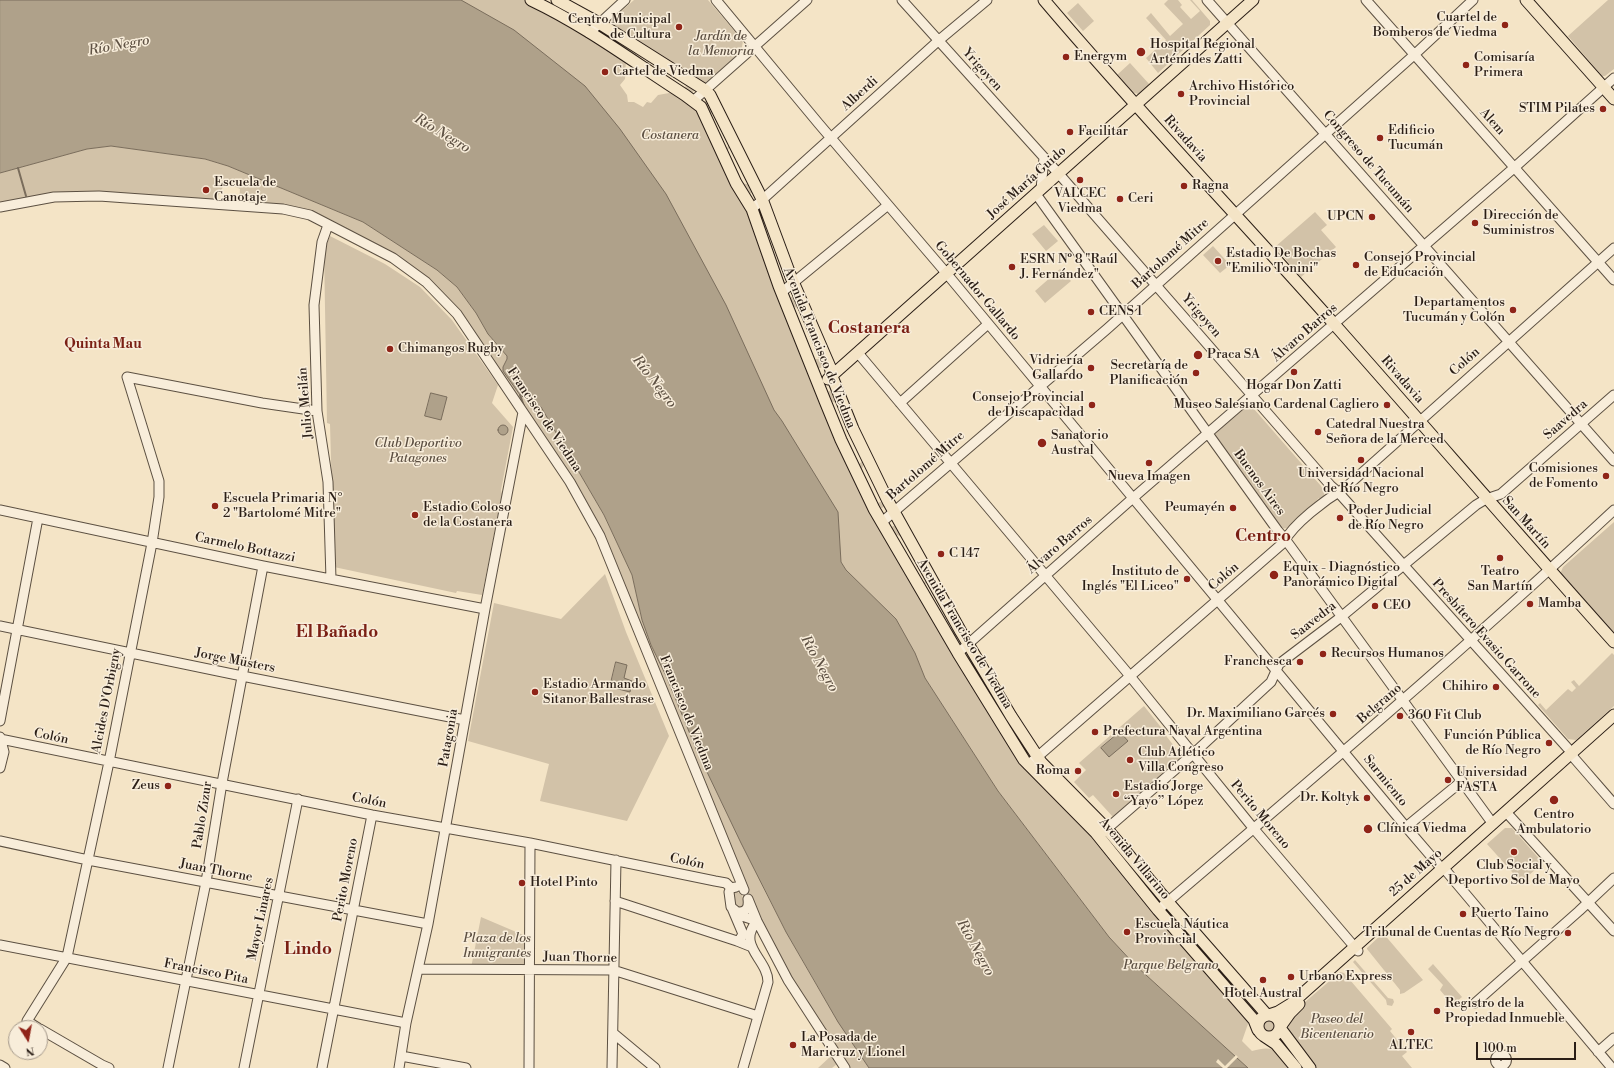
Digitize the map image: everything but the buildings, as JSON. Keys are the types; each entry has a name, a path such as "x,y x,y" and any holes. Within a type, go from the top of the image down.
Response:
{"main road":[{"name":"Avenida Francisco de Viedma","path":"531,0 552,10 589,33 701,107 744,197 752,209 782,292 841,440 882,522 958,653 1028,765"},
{"name":"Avenida Francisco de Viedma","path":"557,0 599,23 705,90 710,95 762,199 794,283 854,429 894,511 930,578 1011,716 1037,756"},
{"name":"Rivadavia","path":"1044,0 1135,104 1335,325 1418,421"},
{"name":"José María Guido","path":"819,386 947,274 1135,104 1253,0"},
{"path":"1526,0 1614,99"},
{"name":"San Martín","path":"1418,421 1614,642"},
{"name":"25 de Mayo","path":"1573,756 1614,715"},
{"name":"25 de Mayo","path":"1268,1015 1278,1012 1291,1004 1356,949 1573,756 1614,723"},
{"name":"Avenida Villarino","path":"1037,756 1102,833 1168,902 1268,1015"},
{"name":"Avenida Villarino","path":"1028,765 1102,833 1158,910 1254,1020 1261,1033 1276,1044 1296,1068"},
{"name":"25 de Mayo","path":"1445,870 1494,824 1508,814"},
{"name":"25 de Mayo","path":"1261,1033 1273,1037 1279,1032 1280,1027 1292,1010 1356,949"},
{"path":"1261,1033 1259,1020 1268,1015 1277,1018 1280,1023 1280,1027 1310,1068"}],"street":[{"path":"589,33 625,0"},
{"name":"Gobernador Gallardo","path":"716,0 947,274 1217,600"},
{"path":"693,101 807,0"},
{"name":"Yrigoyen","path":"902,0 1059,174 1305,457 1338,492"},
{"name":"Alberdi","path":"752,209 938,41 987,0"},
{"name":"Congreso de Tucumán","path":"1207,0 1614,461"},
{"name":"Alem","path":"1366,0 1614,280"},
{"name":"Bartolomé Mitre","path":"882,522 1156,285 1414,56 1474,0"},
{"name":"Álvaro Barros","path":"958,653 1133,498 1335,325 1614,78"},
{"path":"1038,192 1044,158"},
{"name":"Buenos Aires","path":"1038,192 1122,314 1278,531 1494,824"},
{"name":"Francisco de Viedma","path":"0,207 54,197 99,196 283,209 310,215 393,258 426,282 457,314 570,482 600,536 757,921 788,980 845,1068"},
{"path":"782,292 888,205"},
{"name":"Julio Meilán","path":"328,225 321,248 314,305 317,411 328,482 331,579"},
{"name":"Colón","path":"1028,765 1283,543 1292,530 1329,498 1344,488 1614,248"},
{"path":"900,404 988,324"},
{"name":"Perito Moreno","path":"858,353 1130,676 1254,829 1356,949"},
{"name":"Alcides D'Orbigny","path":"28,1020 67,957 109,762 152,542 159,497 159,481 127,377 262,403 317,411"},
{"name":"Saavedra","path":"1102,833 1193,754 1271,682 1279,664 1341,617 1476,505 1486,499 1501,494 1614,395"},
{"name":"Patagonia","path":"399,1068 406,1023 428,924 485,609 523,412"},
{"name":"Presbítero Evasio Garrone","path":"1338,492 1614,804"},
{"name":"Carmelo Bottazzi","path":"0,510 263,566 485,609"},
{"name":"Belgrano","path":"1158,910 1345,752 1470,642 1614,510"},
{"path":"0,721 38,518"},
{"name":"Pablo Zizur","path":"168,1068 206,882 222,784 263,566"},
{"name":"Sarmiento","path":"1217,600 1406,827 1523,960 1598,1052 1607,1066"},
{"name":"Jorge Müsters","path":"0,626 465,720"},
{"path":"0,739 4,752 0,768"},
{"name":"Colón","path":"0,739 372,815 616,860 726,883 732,888"},
{"path":"1406,827 1462,781"},
{"name":"Mayor Linares","path":"244,1068 258,995 280,896 298,799"},
{"path":"1508,814 1614,931"},
{"name":"Perito Moreno","path":"322,1068 372,815"},
{"name":"Juan Thorne","path":"0,841 88,860 428,924"},
{"path":"529,1068 530,843"},
{"path":"612,1068 616,860"},
{"name":"Francisco de Viedma","path":"733,865 732,888 728,896 734,910"},
{"path":"1475,1003 1614,878"},
{"path":"732,888 737,887 744,890"},
{"path":"734,910 742,912 747,909 748,900"},
{"path":"615,901 752,947"},
{"path":"734,910 743,934 737,941"},
{"path":"734,910 747,918 757,921 750,933 752,947 768,977 768,982 743,1068"},
{"name":"Francisco Pita","path":"0,945 406,1023"},
{"name":"Juan Thorne","path":"418,969 614,970 758,1016"},
{"path":"48,1033 109,1068"},
{"path":"613,1033 656,1068"},
{"path":"1598,1052 1614,1038"},
{"path":"401,1056 466,1068"},
{"path":"0,1065 5,1068"}],"green space":[{"name":"Costanera","path":"437,0 525,0 550,12 626,59 625,79 620,85 627,95 628,102 634,102 643,107 647,102 651,103 658,95 675,92 698,108 748,211 838,442 1025,769 1090,835 1153,912 1249,1021 1242,1041 1252,1051 1266,1048 1275,1051 1292,1068 1248,1068 1135,965 1109,937 998,791 925,678 912,649 881,605 846,570 841,562 782,421"},
{"name":"Jardín de la Memoria","path":"634,0 708,0 743,41 741,52 704,84 608,23"},
{"path":"1168,0 1178,0 1182,5 1180,7 1191,19 1200,11 1190,0 1192,0 1210,21 1210,25 1158,73 1146,58 1166,40 1146,18 1151,13 1170,36 1183,24 1164,4"},
{"path":"1608,0 1614,0 1614,69 1605,76 1602,76 1568,36"},
{"path":"1078,3 1094,21 1083,31 1067,13"},
{"path":"605,32 649,59 649,66 683,88 691,84 695,90 691,94 647,67 647,59 616,39 606,41 602,36"},
{"path":"1130,63 1150,85 1138,94 1132,92 1117,75"},
{"path":"704,101 708,101 730,145 727,153 742,183 751,185 753,192 750,194 747,194 725,153 729,144 714,114 706,112 703,104"},
{"path":"111,146 204,159 228,166 363,222 437,270 457,287 476,313 491,338 507,356 503,367 541,407 604,515 632,575 642,620 651,645 766,893 815,982 841,1026 869,1068 849,1068 791,976 750,898 606,537 574,479 428,279 310,211 239,202 240,189 226,182 215,201 99,193 0,204 0,173 87,149"},
{"path":"1315,212 1327,225 1321,230 1336,247 1301,277 1275,247"},
{"path":"1044,225 1058,241 1046,251 1032,234"},
{"name":"Club Deportivo Patagones","path":"330,236 385,264 420,287 452,320 498,385 492,403 513,427 501,490 502,494 482,595 457,591 456,593 334,567 330,424 327,423 324,250"},
{"name":"Estadio De Bochas \"Emilio Tonini\"","path":"1213,246 1230,265 1220,273 1203,255"},
{"path":"1060,269 1071,281 1045,303 1035,291"},
{"path":"791,297 795,297 802,310 792,306 814,359 823,359 824,363 821,368 817,368 789,299"},
{"path":"829,391 832,392 865,463 861,470 877,503 884,501 885,506 882,508 878,508 857,467 862,461 836,403 827,399 826,393"},
{"path":"1245,408 1254,409 1321,486 1324,492 1324,497 1321,500 1319,498 1287,528 1281,529 1214,435 1240,410"},
{"path":"1614,522 1614,637 1560,574 1563,567"},
{"path":"893,526 897,526 928,580 924,586 948,629 957,631 959,636 954,639 922,586 926,579 902,537 892,533 891,528"},
{"path":"605,574 626,632 669,736 627,821 540,801 549,764 468,741 494,603 561,619"},
{"path":"1612,653 1614,655 1614,706 1576,740 1568,739 1538,705 1540,703 1546,710 1568,689 1572,692 1576,688 1571,682 1574,680 1579,686"},
{"path":"970,654 1009,717 1006,723 1021,746 1029,748 1030,752 1026,754 987,695 990,687 977,666 968,664 965,657"},
{"name":"Club Atlético Villa Congreso","path":"1144,706 1182,756 1113,817 1093,795 1089,798 1074,782 1086,770 1079,763"},
{"name":"Club Social y Deportivo Sol de Mayo","path":"1505,828 1512,828 1543,863 1521,882 1487,844"},
{"path":"1111,842 1160,900 1160,903 1110,843"},
{"path":"735,891 742,894 744,905 740,909 735,907 732,893"},
{"name":"Plaza de los Inmigrantes","path":"481,917 528,937 527,966 471,968"},
{"path":"1172,917 1174,917 1258,1014 1255,1014"},
{"name":"Paseo del Bicentenario","path":"1383,933 1423,980 1404,993 1400,994 1400,990 1367,949"},
{"name":"Paseo del Bicentenario","path":"1355,960 1388,998 1393,999 1394,1002 1392,1006 1387,1005 1386,1000 1353,962"},
{"path":"1433,964 1462,997 1455,1003 1451,1003 1440,990 1443,985 1428,969"},
{"name":"Paseo del Bicentenario","path":"1340,972 1344,973 1392,1029 1390,1031 1407,1052 1402,1056 1412,1068 1312,1067 1286,1026 1291,1014"},
{"path":"1267,1020 1274,1021 1276,1025 1275,1029 1270,1033 1264,1031 1263,1027"},
{"path":"831,1056 837,1064 832,1068 818,1068"}],"water":[{"name":"Río Negro","path":"0,0 461,0 514,30 585,86 620,129 666,194 726,305 774,410 838,512 841,562 846,570 896,619 915,653 925,678 998,791 1109,937 1135,965 1248,1068 869,1068 838,1022 786,932 741,843 697,751 667,678 651,645 642,620 632,575 604,515 541,407 520,395 503,371 507,356 488,334 476,313 457,287 437,270 363,222 228,166 205,159 111,146 87,149 0,173"},
{"path":"431,393 447,397 441,420 425,416"},
{"path":"503,425 508,430 503,435 498,430"},
{"path":"616,662 627,665 624,678 632,681 630,692 610,687"},
{"path":"1120,732 1128,741 1109,757 1101,748"}],"pier":[{"path":"1236,1055 1238,1057 1227,1068 1223,1068 1216,1062 1218,1059 1225,1066"}],"waterway":[{"path":"18,168 26,196"},
{"path":"520,395 524,406"}],"place":[{"name":"Cuartel de Bomberos de Viedma","path":"1505,25"},
{"name":"Centro Municipal de Cultura","path":"679,27"},
{"name":"Hospital Regional Artémides Zatti","path":"1141,52"},
{"name":"Energym","path":"1066,57"},
{"name":"Comisaría Primera","path":"1466,65"},
{"name":"Cartel de Viedma","path":"605,72"},
{"name":"Archivo Histórico Provincial","path":"1181,94"},
{"name":"STIM Pilates","path":"1603,109"},
{"name":"Facilitar","path":"1070,132"},
{"name":"Edificio Tucumán","path":"1380,138"},
{"name":"VALCEC Viedma","path":"1080,180"},
{"name":"Ragna","path":"1184,186"},
{"name":"Escuela de Canotaje","path":"206,190"},
{"name":"Ceri","path":"1120,199"},
{"name":"UPCN","path":"1372,217"},
{"name":"Dirección de Suministros","path":"1475,223"},
{"name":"Estadio De Bochas \"Emilio Tonini\"","path":"1218,261"},
{"name":"Consejo Provincial de Educación","path":"1356,265"},
{"name":"ESRN Nº 8 \"Raúl J. Fernández\"","path":"1012,267"},
{"name":"Departamentos Tucumán y Colón","path":"1513,310"},
{"name":"CENS 1","path":"1091,312"},
{"name":"Chimangos Rugby","path":"390,349"},
{"name":"Praca SA","path":"1198,355"},
{"name":"Vidriería Gallardo","path":"1091,368"},
{"name":"Hogar Don Zatti","path":"1294,372"},
{"name":"Secretaría de Planificación","path":"1196,373"},
{"name":"Consejo Provincial de Discapacidad","path":"1092,405"},
{"name":"Museo Salesiano Cardenal Cagliero","path":"1387,405"},
{"name":"Catedral Nuestra Señora de la Merced","path":"1318,432"},
{"name":"Sanatorio Austral","path":"1042,443"},
{"name":"Universidad Nacional de Río Negro","path":"1361,460"},
{"name":"Nueva Imagen","path":"1149,463"},
{"name":"Comisiones de Fomento","path":"1606,476"},
{"name":"Escuela Primaria N° 2 \"Bartolomé Mitre\"","path":"215,506"},
{"name":"Peumayén","path":"1233,508"},
{"name":"Estadio Coloso de la Costanera","path":"415,515"},
{"name":"Poder Judicial de Río Negro","path":"1340,518"},
{"name":"C 147","path":"941,554"},
{"name":"Teatro San Martín","path":"1500,558"},
{"name":"Equix - Diagnóstico Panorámico Digital","path":"1274,575"},
{"name":"Instituto de Inglés \"El Liceo\"","path":"1187,579"},
{"name":"Mamba","path":"1530,604"},
{"name":"CEO","path":"1375,606"},
{"name":"Recursos Humanos","path":"1323,654"},
{"name":"Franchesca","path":"1300,662"},
{"name":"Chihiro","path":"1496,687"},
{"name":"Estadio Armando Sitanor Ballestrase","path":"535,692"},
{"name":"Dr. Maximiliano Garcés","path":"1333,714"},
{"name":"360 Fit Club","path":"1400,716"},
{"name":"Prefectura Naval Argentina","path":"1095,732"},
{"name":"Función Pública de Río Negro","path":"1549,743"},
{"name":"Club Atlético Villa Congreso","path":"1130,760"},
{"name":"Roma","path":"1078,771"},
{"name":"Universidad FASTA","path":"1448,780"},
{"name":"Zeus","path":"168,786"},
{"name":"Estadio Jorge “Yayo” López","path":"1116,794"},
{"name":"Dr. Koltyk","path":"1367,798"},
{"name":"Centro Ambulatorio","path":"1554,800"},
{"name":"Clínica Viedma","path":"1368,829"},
{"name":"Club Social y Deportivo Sol de Mayo","path":"1514,852"},
{"name":"Hotel Pinto","path":"522,883"},
{"name":"Puerto Taino","path":"1463,914"},
{"name":"Escuela Náutica Provincial","path":"1127,932"},
{"name":"Tribunal de Cuentas de Río Negro","path":"1568,933"},
{"name":"Urbano Express","path":"1291,977"},
{"name":"Hotel Austral","path":"1263,980"},
{"name":"Registro de la Propiedad Inmueble","path":"1437,1011"},
{"name":"ALTEC","path":"1411,1032"},
{"name":"La Posada de Maricruz y Lionel","path":"793,1045"}],"district":[{"name":"Costanera","path":"869,329"},
{"name":"Quinta Mau","path":"103,345"},
{"name":"Centro","path":"1263,537"},
{"name":"El Bañado","path":"337,633"},
{"name":"Lindo","path":"308,950"}],"park label":[{"name":"Parque Belgrano","path":"1171,966"}]}
